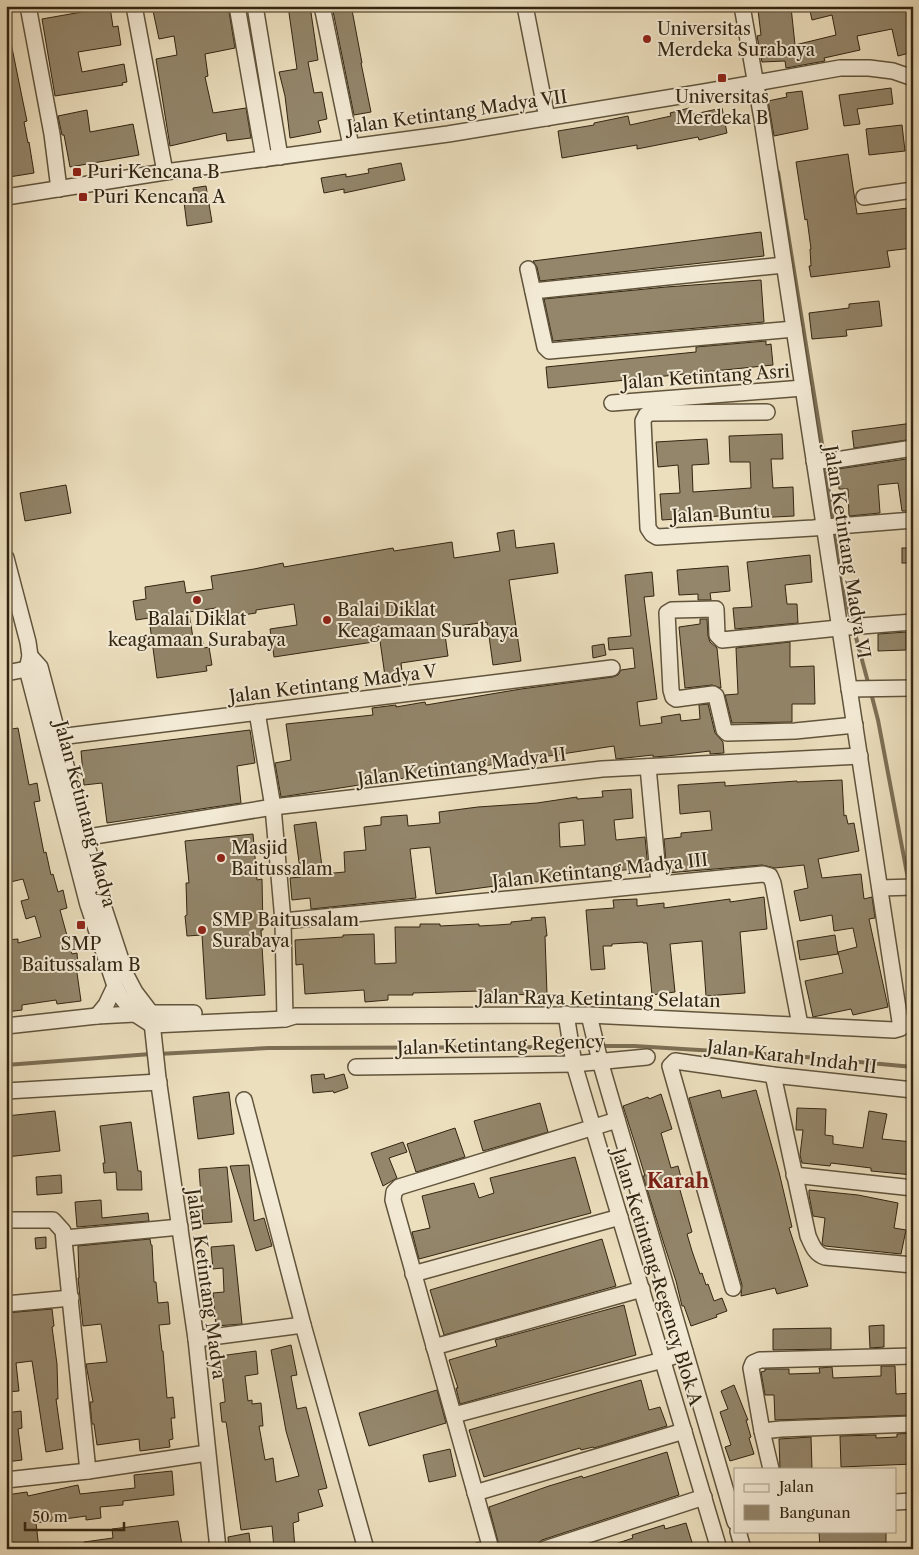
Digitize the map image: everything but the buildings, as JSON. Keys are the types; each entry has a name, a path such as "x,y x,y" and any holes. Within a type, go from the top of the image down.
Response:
{"street":[{"path":"28,6 52,134 59,189"},
{"path":"134,6 165,172"},
{"path":"236,6 264,159"},
{"path":"255,6 280,157"},
{"path":"322,6 351,146"},
{"path":"525,6 547,118"},
{"name":"Jalan Ketintang Madya VI","path":"742,6 763,81 784,265 803,388 824,460 849,627 856,689 855,725 901,1028"},
{"name":"Jalan Ketintang Madya VII","path":"6,197 165,172 448,134 840,68 869,68 893,71 913,78"},
{"path":"253,99 269,96"},
{"path":"864,197 913,190"},
{"path":"533,291 784,265"},
{"path":"528,269 545,347 549,351 794,329"},
{"name":"Jalan Ketintang Asri","path":"612,403 803,388"},
{"name":"Jalan Buntu","path":"767,412 651,413 646,415 643,421 649,530 657,537 833,526"},
{"path":"824,460 913,448"},
{"path":"833,526 913,520"},
{"name":"Jalan Ketintang Madya","path":"6,558 20,606 32,664 78,838 126,975 147,1020 159,1080 196,1339 218,1549"},
{"path":"855,725 795,731 728,734 724,730 715,695 676,699 673,697 667,614 672,610 716,609 717,634 722,640 913,622"},
{"path":"6,673 32,664"},
{"name":"Jalan Ketintang Madya","path":"32,664 59,737 78,838 88,905 115,986 121,997 147,1020"},
{"name":"Jalan Ketintang Madya V","path":"59,737 612,668"},
{"path":"856,689 913,688"},
{"path":"258,712 273,807 283,920 288,1016"},
{"name":"Jalan Ketintang Madya II","path":"78,838 273,807 592,770 860,756"},
{"path":"648,767 659,884"},
{"name":"Jalan Ketintang Madya III","path":"283,920 763,874 770,876 773,883 800,1025"},
{"path":"880,888 909,887"},
{"path":"97,1016 106,1005 115,986"},
{"name":"Jalan Raya Ketintang Selatan","path":"6,1026 97,1016 147,1020 288,1016 566,1014 894,1030 901,1028"},
{"name":"Jalan Ketintang Regency Blok A","path":"566,1014 574,1061 719,1549"},
{"name":"Jalan Ketintang Regency Blok A","path":"589,1015 617,1120 734,1519"},
{"name":"Jalan Ketintang Regency","path":"356,1067 574,1061 598,1051 647,1057"},
{"name":"Jalan Karah Indah II","path":"733,1288 670,1066 674,1060 773,1074 913,1090"},
{"path":"773,1074 808,1236 814,1248 825,1257 913,1265"},
{"path":"6,1091 159,1080"},
{"path":"244,1100 302,1325 366,1549"},
{"path":"492,1549 413,1274 393,1200 394,1192 399,1187 617,1120"},
{"path":"794,1175 913,1188"},
{"path":"413,1274 620,1217"},
{"path":"6,1220 54,1220 63,1231 88,1470"},
{"path":"65,1238 180,1227"},
{"path":"434,1347 642,1289"},
{"path":"6,1304 71,1298"},
{"path":"196,1339 302,1325"},
{"path":"454,1416 663,1360 685,1352"},
{"path":"771,1468 762,1431 751,1368 752,1364 756,1361 913,1356"},
{"path":"762,1431 913,1424"},
{"path":"475,1493 684,1431"},
{"path":"6,1480 207,1453"},
{"path":"545,1549 704,1497"},
{"path":"896,1502 913,1501"},
{"path":"738,1532 743,1549"}],"waterway":[{"path":"778,172 824,456"},
{"path":"825,463 833,523"},
{"path":"834,530 841,584 852,623"},
{"path":"854,630 869,686"},
{"path":"871,693 878,720 909,884"},
{"path":"910,891 913,916"},
{"path":"576,1047 594,1046"},
{"path":"601,1046 634,1046 795,1056 913,1067"},
{"path":"158,1054 268,1048 569,1047"},
{"path":"6,1065 151,1054"}],"place":[{"name":"Universitas Merdeka Surabaya","path":"647,39"},
{"name":"Universitas Merdeka B","path":"722,78"},
{"name":"Puri Kencana B","path":"77,172"},
{"name":"Puri Kencana A","path":"83,197"},
{"name":"Balai Diklat keagamaan Surabaya","path":"197,600"},
{"name":"Balai Diklat Keagamaan Surabaya","path":"327,620"},
{"name":"Masjid Baitussalam","path":"221,858"},
{"name":"SMP Baitussalam B","path":"81,925"},
{"name":"SMP Baitussalam Surabaya","path":"202,930"}],"district":[{"name":"Karah","path":"678,1181"}]}
